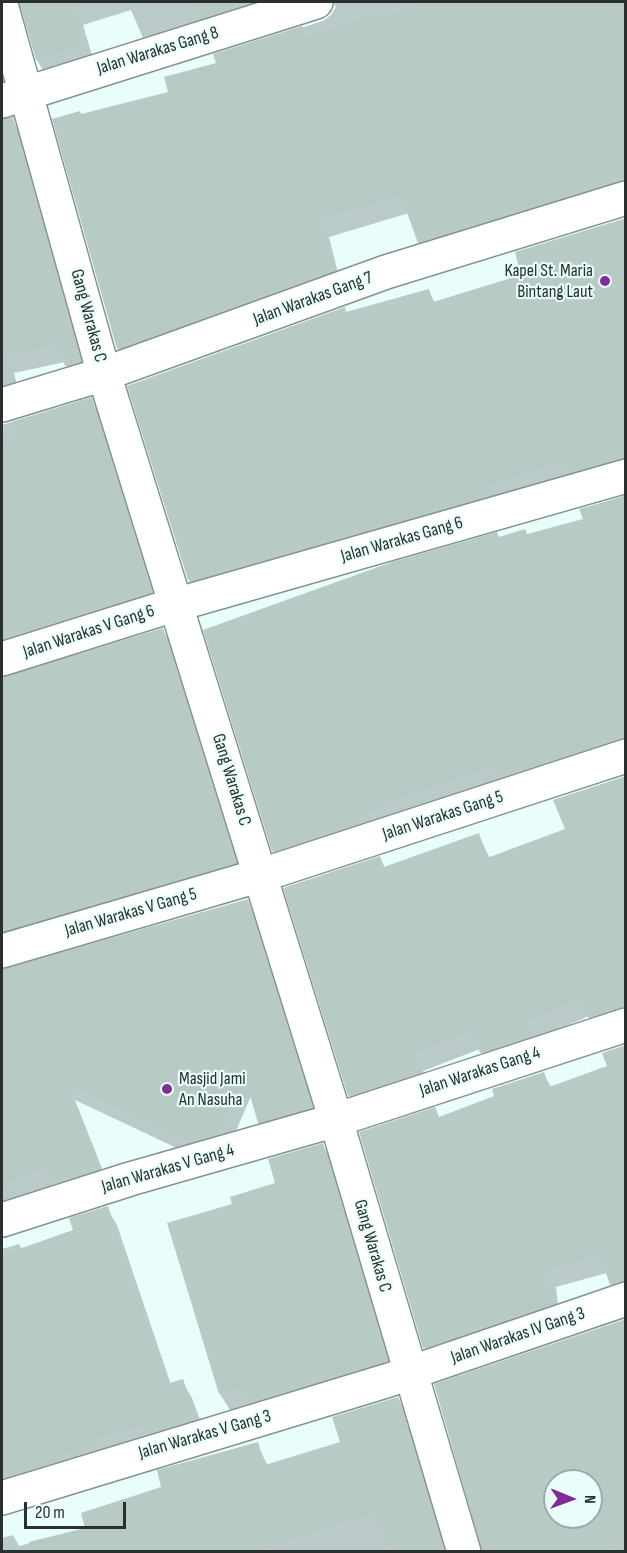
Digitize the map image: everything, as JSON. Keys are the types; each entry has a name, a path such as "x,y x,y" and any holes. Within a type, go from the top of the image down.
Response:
{"street":[{"name":"Jalan Warakas Gang 8","path":"14,97 316,2"},
{"name":"Gang Warakas C","path":"2,8 14,97 178,605 336,1120 464,1551"},
{"name":"Jalan Warakas Gang 7","path":"2,405 104,374 386,272 626,198"},
{"name":"Jalan Warakas Gang 6","path":"178,605 626,476"},
{"name":"Jalan Warakas V Gang 6","path":"2,659 178,605"},
{"name":"Jalan Warakas Gang 5","path":"260,876 626,756"},
{"name":"Jalan Warakas V Gang 5","path":"2,951 260,876"},
{"name":"Jalan Warakas Gang 4","path":"336,1120 626,1025"},
{"name":"Jalan Warakas V Gang 4","path":"2,1220 130,1179 336,1120"},
{"name":"Jalan Warakas IV Gang 3","path":"410,1373 626,1299"},
{"name":"Jalan Warakas V Gang 3","path":"2,1498 410,1373"}],"building":[{"path":"19,2 72,2 86,45 36,60"},
{"path":"194,2 255,2 200,19"},
{"path":"425,2 626,2 626,180 418,243 401,196 320,220 334,271 117,349 52,119 168,92 164,77 216,63 213,54 302,26 306,37 371,15 373,20"},
{"path":"13,117 81,361 65,366 58,344 2,357 2,119"},
{"path":"626,218 626,458 567,473 562,461 484,487 487,496 381,527 380,524 188,580 127,386 345,307 346,312 429,289 433,302 521,275 515,252"},
{"path":"92,397 152,592 2,639 2,444 16,440 11,422"},
{"path":"626,496 626,738 500,777 496,766 388,802 389,806 366,814 368,820 272,852 203,630 392,562 497,532 499,537 525,529 527,534 583,519 579,509"},
{"path":"163,628 236,863 2,932 2,677"},
{"path":"626,776 626,1007 588,1018 581,998 528,1022 532,1036 480,1053 473,1031 415,1053 422,1072 348,1096 283,888 380,856 384,867 479,833 487,858 565,829 553,800"},
{"path":"248,899 312,1107 258,1123 244,1074 217,1134 189,1142 67,1084 100,1169 55,1183 48,1167 2,1185 2,969"},
{"path":"626,1045 626,1281 610,1285 600,1255 547,1270 551,1305 423,1348 359,1132 435,1107 439,1117 494,1096 492,1089 544,1072 549,1087 607,1066 602,1053"},
{"path":"323,1143 388,1361 246,1404 241,1387 219,1394 167,1223 232,1204 230,1197 275,1183 268,1159"},
{"path":"108,1206 167,1384 183,1379 197,1419 147,1434 144,1426 93,1440 95,1446 55,1457 56,1462 2,1479 2,1255 73,1230 69,1218"},
{"path":"626,1319 626,1544 604,1551 482,1551 434,1384"},
{"path":"398,1397 444,1551 388,1551 376,1513 283,1542 283,1545 254,1551 30,1551 29,1542 85,1528 81,1513 161,1487 157,1470 258,1442 265,1465 340,1442 332,1417"}],"place":[{"name":"Kapel St. Maria Bintang Laut","path":"605,281"},
{"name":"Masjid Jami An Nasuha","path":"167,1089"}]}
